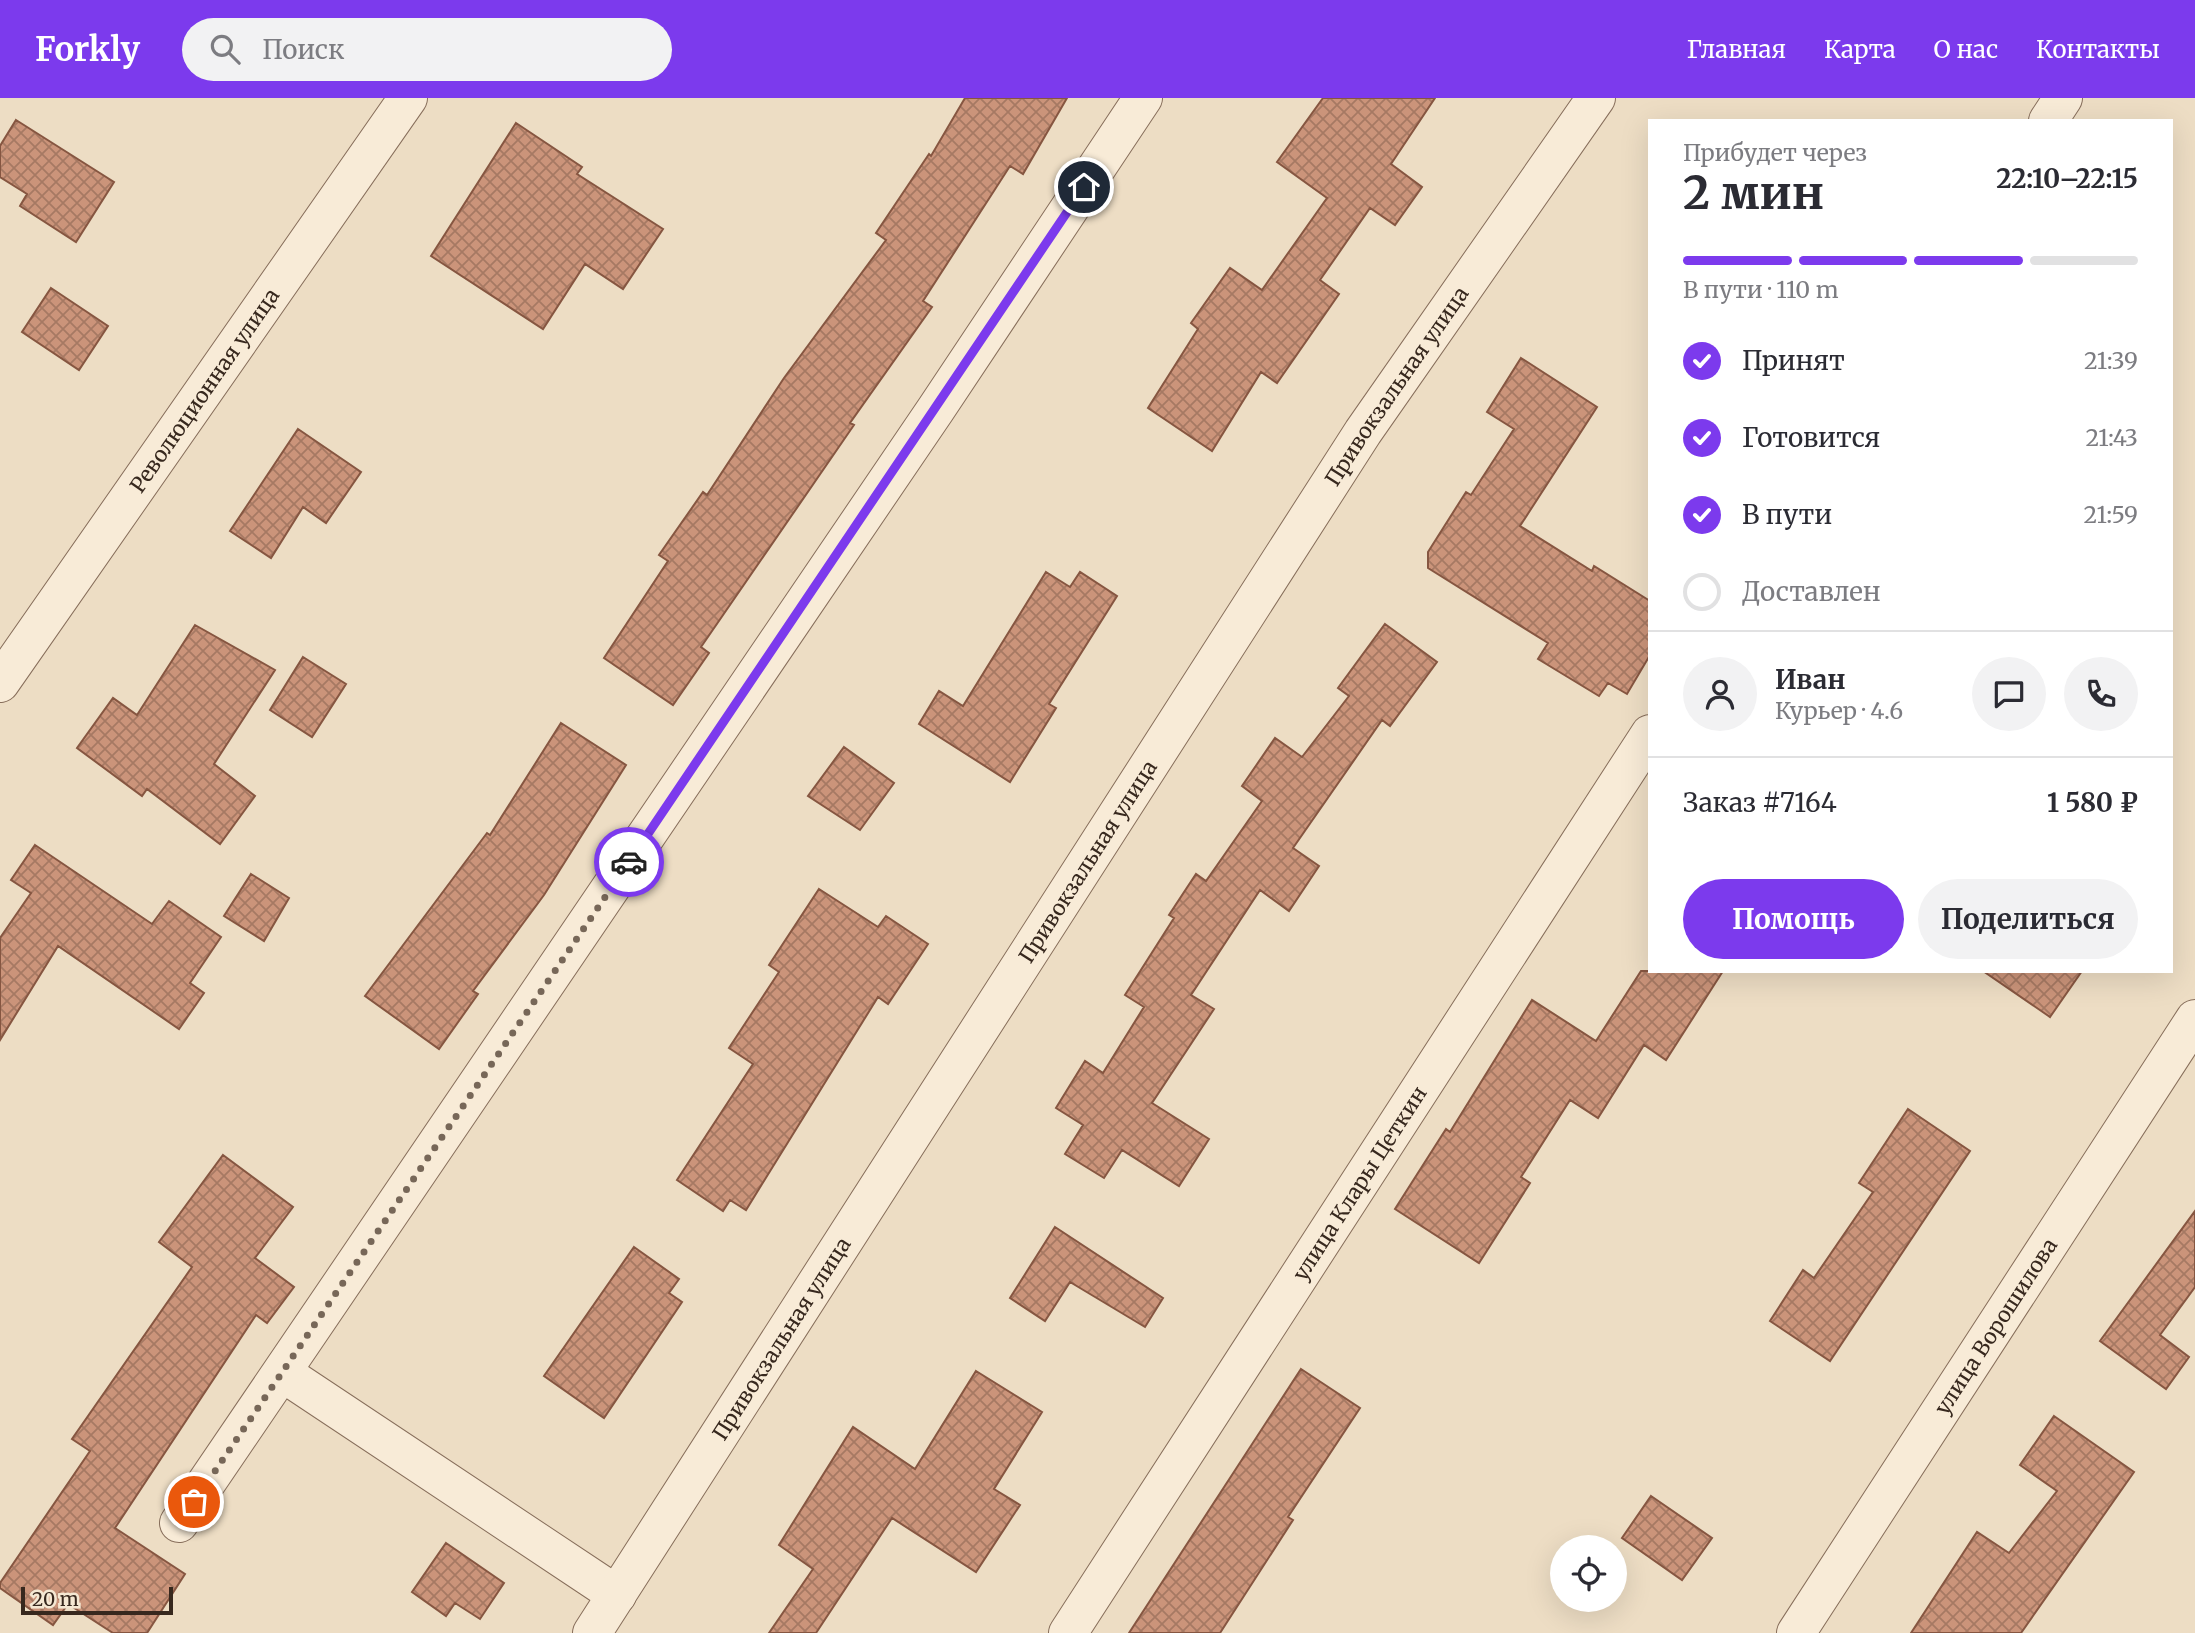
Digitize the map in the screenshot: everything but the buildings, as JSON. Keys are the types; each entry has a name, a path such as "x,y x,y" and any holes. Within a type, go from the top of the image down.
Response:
{"street":[{"name":"Революционная улица","path":"0,683 408,98"},
{"path":"179,1523 936,410 1143,98"},
{"name":"Привокзальная улица","path":"592,1633 1363,432 1596,98"},
{"path":"2049,119 2063,98"},
{"name":"улица Клары Цеткин","path":"1068,1633 1648,737"},
{"name":"улица Ворошилова","path":"1796,1633 2195,1019"},
{"path":"283,1373 617,1595"}],"way so far":[{"path":"194,1502 629,862"}],"route":[{"path":"629,862 1084,187"}]}
